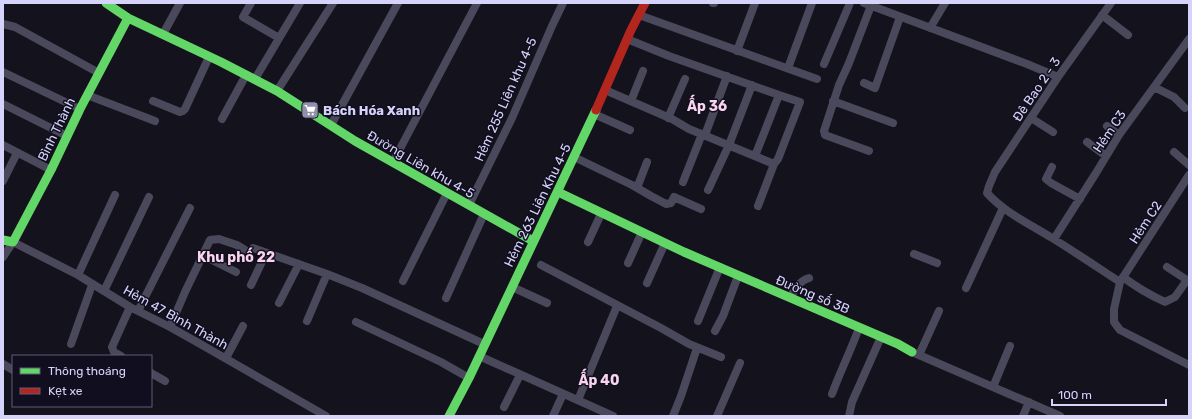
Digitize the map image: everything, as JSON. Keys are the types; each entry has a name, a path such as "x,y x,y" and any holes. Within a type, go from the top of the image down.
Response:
{"street":[{"name":"Đường Liên khu 4-5","path":"106,3 128,18 209,56 277,91 355,141 533,241"},
{"path":"163,34 180,3"},
{"path":"251,3 243,17 279,38"},
{"path":"255,79 300,3"},
{"path":"277,91 333,3"},
{"path":"330,125 398,3"},
{"path":"393,162 477,3"},
{"name":"Hẻm 255 Liên khu 4-5","path":"469,205 512,118 563,3"},
{"name":"Hẻm 263 Liên Khu 4-5","path":"449,416 469,378 533,241 558,192 627,39 645,3"},
{"path":"737,51 755,3"},
{"path":"788,68 812,3"},
{"path":"824,64 850,3"},
{"path":"930,28 945,3"},
{"name":"Đê Bao 2 - 3","path":"1003,208 987,193 996,172 1058,77 1111,3"},
{"path":"869,151 824,134 824,132 833,101 849,63 869,4 1058,77"},
{"path":"639,15 817,79"},
{"path":"1102,15 1128,35"},
{"path":"864,83 876,88 900,17"},
{"name":"Bình Thành","path":"13,242 51,170 87,95 128,18"},
{"path":"3,24 15,27 99,73"},
{"path":"627,39 778,96 800,102 758,206"},
{"name":"Hẻm C3","path":"1054,239 1119,135 1189,39"},
{"path":"153,101 180,112 183,111 186,108 209,56"},
{"path":"631,101 643,71"},
{"path":"3,72 80,109"},
{"path":"222,119 246,75"},
{"path":"683,182 726,76"},
{"path":"668,118 685,79"},
{"path":"708,190 729,145 752,85"},
{"path":"1154,87 1174,97 1185,108"},
{"path":"605,90 689,129 774,164"},
{"path":"87,95 155,122"},
{"path":"755,156 778,96"},
{"path":"833,101 893,123"},
{"path":"3,104 67,136"},
{"path":"594,114 630,130"},
{"path":"1031,118 1053,132"},
{"path":"1107,126 1119,135"},
{"path":"1087,142 1106,156"},
{"path":"3,146 51,170"},
{"path":"1174,152 1189,165"},
{"path":"3,181 17,153"},
{"path":"574,157 666,204 671,203 674,197 701,209"},
{"path":"637,188 647,162"},
{"path":"1052,167 1046,179 1080,199"},
{"name":"Hẻm C2","path":"1189,175 1121,279 1114,308 1114,322 1120,330 1189,365"},
{"name":"Đường số 3B","path":"558,192 601,214 738,276 1060,416"},
{"path":"403,281 447,193"},
{"path":"78,275 115,195"},
{"path":"104,291 148,197"},
{"path":"119,355 114,352 112,346 190,208"},
{"path":"966,288 1003,208 1121,279 1165,302 1175,297 1187,280 1167,267"},
{"path":"446,298 484,214"},
{"path":"588,242 601,214"},
{"path":"628,263 642,232"},
{"path":"170,327 210,240 219,239 327,274 362,288 484,344"},
{"path":"3,240 13,242 3,257"},
{"name":"Hẻm 47 Bình Thành","path":"13,242 78,275 92,285 134,309 226,358 326,416"},
{"path":"647,283 665,243"},
{"path":"251,285 266,253"},
{"path":"914,254 937,263"},
{"path":"202,255 236,272"},
{"path":"280,303 299,264"},
{"path":"541,265 698,348 721,357"},
{"path":"698,321 720,267"},
{"path":"307,321 327,274"},
{"path":"715,331 723,316 738,276"},
{"path":"790,298 796,287 804,280 809,278"},
{"path":"71,344 92,285"},
{"path":"512,287 547,303"},
{"path":"578,400 617,306"},
{"path":"916,353 939,311"},
{"path":"356,322 441,362 469,378"},
{"path":"226,358 243,326"},
{"path":"832,394 859,328"},
{"path":"849,416 852,402 881,337"},
{"path":"993,387 1010,346"},
{"path":"673,416 698,348"},
{"path":"479,356 613,416"},
{"path":"717,416 740,363"},
{"path":"3,364 12,369"},
{"path":"152,374 165,381"},
{"path":"504,407 520,374"},
{"path":"553,416 563,394"},
{"path":"1023,416 1029,402"}],"traffic: fast":[{"path":"106,3 128,18 221,62 277,91 355,141 533,241"},
{"path":"3,240 13,242 128,18"},
{"path":"449,416 469,378 596,110"},
{"path":"558,192 684,252 898,344 912,352"}],"traffic: jam":[{"path":"596,110 631,30 645,3"}],"place":[{"name":"Bách Hóa Xanh","path":"310,110"}],"district":[{"name":"Ấp 36","path":"707,106"},
{"name":"Khu phố 22","path":"236,257"},
{"name":"Ấp 40","path":"599,380"}]}
